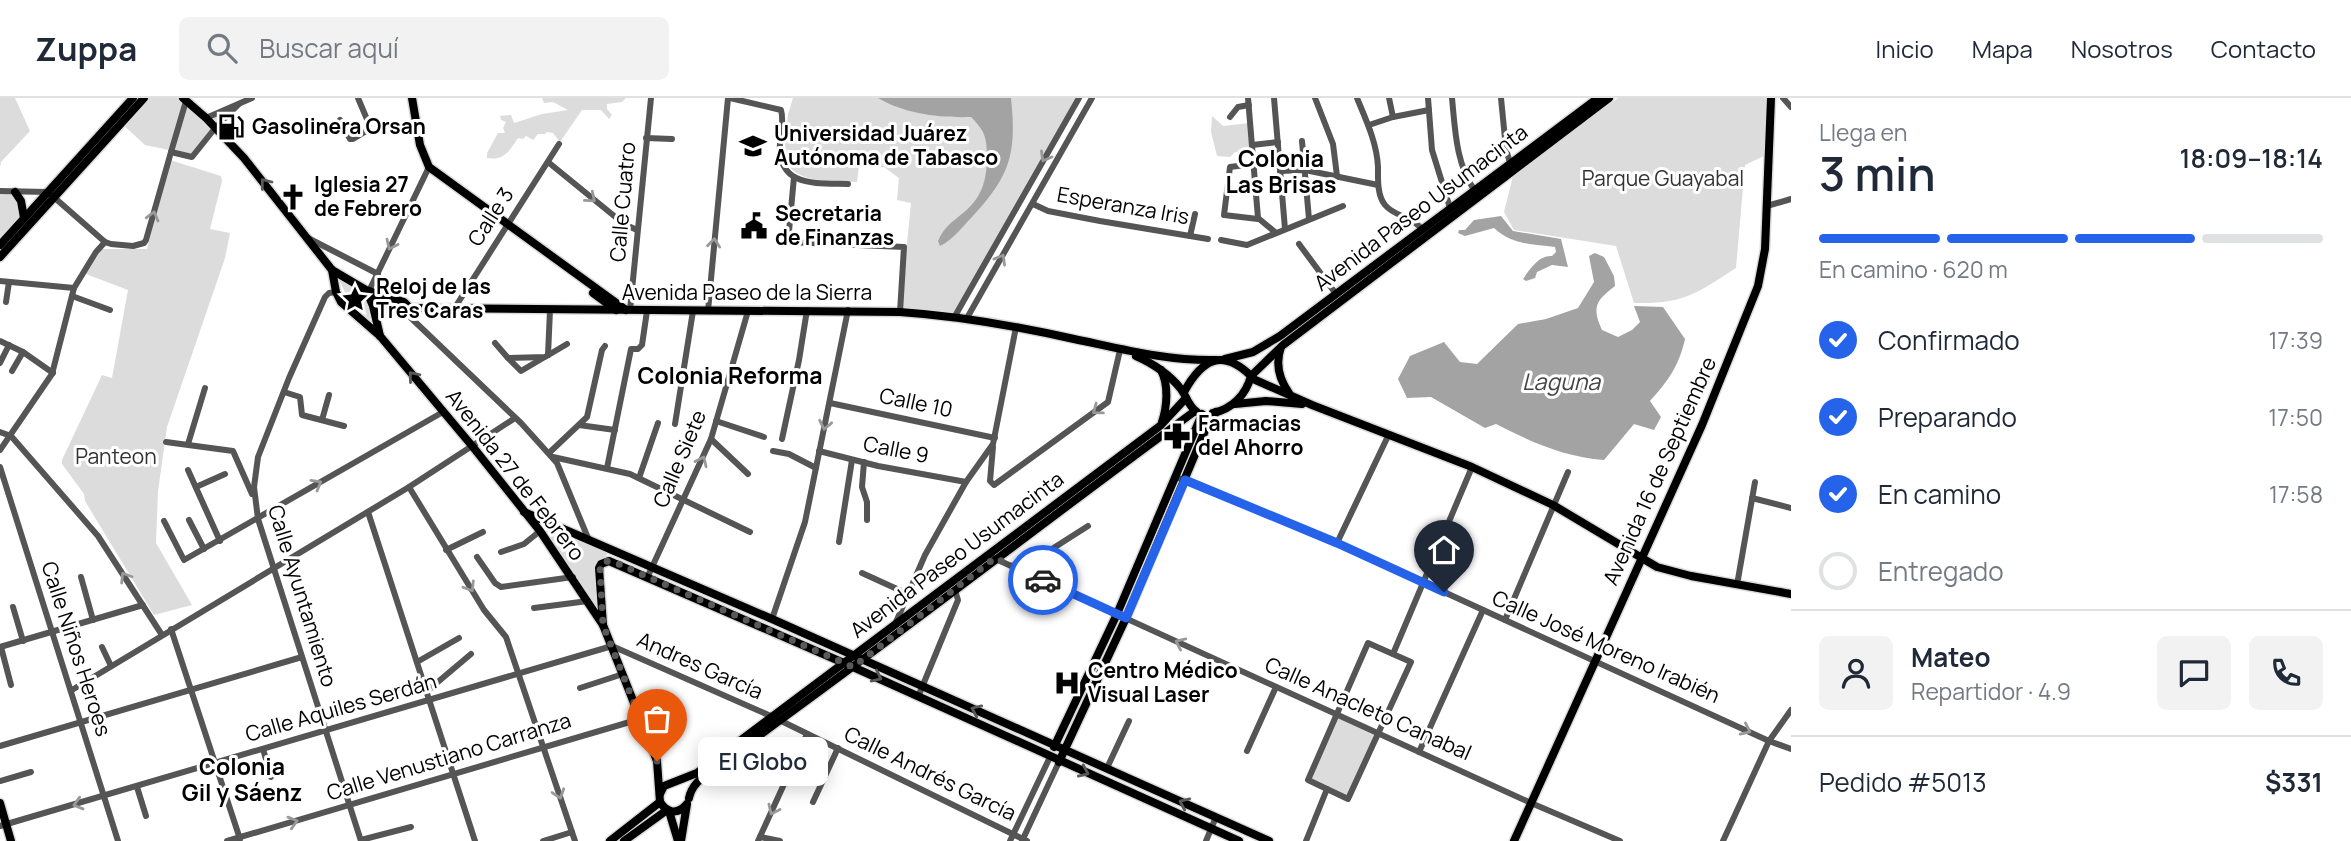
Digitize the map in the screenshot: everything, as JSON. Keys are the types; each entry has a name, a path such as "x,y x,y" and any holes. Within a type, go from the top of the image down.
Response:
{"main road":[{"path":"0,257 133,98"},
{"path":"0,245 144,98"},
{"path":"410,98 417,153 428,170 628,310"},
{"name":"Avenida Paseo Usumacinta","path":"1221,359 1246,354 1266,346 1598,98"},
{"name":"Avenida Paseo Usumacinta","path":"1251,377 1283,345 1609,98"},
{"path":"185,99 216,127 252,167 332,270 367,291 376,302 391,312"},
{"name":"Avenida 16 de Septiembre","path":"1514,841 1702,425 1758,286 1765,249 1773,99"},
{"path":"15,192 21,201 24,218"},
{"path":"506,225 616,310"},
{"path":"332,270 335,292"},
{"name":"Avenida Paseo de la Sierra","path":"367,291 404,302 410,308 848,310 954,316 1125,351 1173,358 1221,359"},
{"name":"Avenida 27 de Febrero","path":"367,291 380,336"},
{"name":"Avenida 27 de Febrero","path":"335,292 346,307 380,336 540,531 573,577 603,625 612,646 657,761 660,798"},
{"path":"378,326 383,316 410,308"},
{"path":"1283,345 1278,368 1283,384 1292,396"},
{"name":"Avenida Paseo de la Sierra","path":"1125,351 1159,368 1185,395"},
{"path":"1198,412 1185,395 1194,376 1221,359 1239,365 1251,377 1312,405 1472,467 1553,505 1641,559 1676,573 1791,594"},
{"path":"1158,427 1166,402 1164,376 1159,368"},
{"path":"1232,406 1244,392 1251,377"},
{"name":"Avenida Paseo Usumacinta","path":"688,802 690,791 714,768 844,662 858,657 955,590 991,556 1158,427 1185,395"},
{"path":"1198,412 1216,412 1248,401 1312,405"},
{"path":"1181,478 1198,412"},
{"name":"Avenida Paseo Usumacinta","path":"610,841 660,798 664,786 697,773 853,667 858,657 895,624 1198,412"},
{"path":"1059,762 1181,478 1216,412"},
{"path":"524,512 772,618 1269,841"},
{"path":"603,625 601,564 605,561 614,562 844,662 1059,762 1239,841"},
{"path":"1050,757 1122,616"},
{"name":"Avenida 27 de Febrero","path":"657,761 675,782"},
{"path":"675,782 686,788 688,802 680,841"},
{"path":"660,798 680,841"},
{"path":"624,841 668,811 677,812 688,802"},
{"path":"0,803 3,825 11,841"}],"street":[{"path":"206,118 252,98"},
{"path":"340,120 349,139 368,130 369,126 358,98"},
{"name":"Calle Cuatro","path":"628,310 651,98"},
{"path":"708,311 729,98 780,110 783,117 780,154 794,177 809,183 848,184"},
{"path":"954,316 1079,98"},
{"path":"967,318 1092,98"},
{"path":"1274,98 1285,229"},
{"path":"1315,98 1333,144 1337,176"},
{"path":"1357,98 1377,158 1378,185 1385,205 1399,215 1414,220 1422,229"},
{"path":"1389,98 1393,117"},
{"path":"1428,98 1432,150 1450,208"},
{"path":"1452,98 1459,152 1475,191"},
{"path":"1501,98 1510,163"},
{"path":"1783,98 1791,107"},
{"path":"0,191 51,194 105,242 123,246 144,243 185,99"},
{"path":"1230,117 1238,107 1248,101 1258,219"},
{"path":"171,152 192,157 239,104"},
{"path":"1368,125 1429,110"},
{"path":"1070,114 1080,120"},
{"path":"646,138 672,139"},
{"path":"1302,141 1309,219"},
{"path":"1252,145 1278,142"},
{"name":"Calle 3","path":"454,309 559,144"},
{"path":"548,162 624,224 637,230"},
{"path":"1253,164 1230,166 1224,215 1258,219 1275,232"},
{"path":"367,291 428,170"},
{"path":"1280,172 1305,170 1378,185"},
{"path":"794,177 787,239 789,243 904,247 900,312"},
{"path":"1767,206 1791,199"},
{"name":"Esperanza Iris","path":"1033,204 1048,211 1208,239"},
{"path":"1221,240 1245,246 1343,206"},
{"path":"1190,236 1195,214"},
{"path":"307,237 377,274"},
{"path":"0,450 53,373 74,288 105,242"},
{"path":"1299,244 1336,294"},
{"path":"0,281 74,288"},
{"path":"6,302 9,282"},
{"name":"Calle Ayuntamiento","path":"335,292 328,293 325,297 284,392 257,461 254,482 258,519 361,841"},
{"path":"72,296 110,310"},
{"path":"410,308 411,318 551,455 562,471 588,538"},
{"path":"547,356 550,310"},
{"path":"782,439 797,373 807,310"},
{"path":"772,618 805,522 848,310"},
{"path":"607,468 631,349 638,349 642,345 647,311"},
{"path":"675,424 693,311"},
{"name":"Calle Siete","path":"647,578 711,439 748,311"},
{"path":"1016,327 994,441 990,481 994,485 1108,402 1125,351"},
{"path":"0,341 23,352 53,373"},
{"path":"495,343 521,371 567,344"},
{"path":"0,363 9,345"},
{"path":"551,455 588,413 605,346"},
{"path":"12,371 23,352"},
{"path":"508,358 547,356"},
{"path":"188,444 205,388"},
{"path":"284,392 300,397 302,415 344,426"},
{"path":"322,420 329,395"},
{"name":"Calle 10","path":"830,402 994,441"},
{"path":"164,521 184,560 443,412"},
{"path":"72,690 409,487 515,418"},
{"path":"716,421 764,437"},
{"path":"639,478 658,423"},
{"path":"579,425 615,430"},
{"path":"0,432 11,436 98,536 162,635"},
{"path":"1337,543 1388,434"},
{"path":"711,439 748,474"},
{"path":"895,624 925,555 994,441"},
{"path":"166,442 234,452 255,503"},
{"path":"773,451 789,454 816,468"},
{"name":"Calle 9","path":"819,451 967,482"},
{"path":"551,455 639,478 750,532"},
{"path":"839,542 852,460"},
{"path":"864,462 862,486 867,502 867,520"},
{"name":"Calle Niños Heroes","path":"0,467 118,841"},
{"path":"1393,654 1472,467"},
{"path":"188,470 220,541"},
{"path":"1506,620 1568,472"},
{"path":"196,487 225,474"},
{"name":"Calle José Moreno Irabién","path":"1181,478 1337,543 1791,749"},
{"path":"1737,584 1755,482"},
{"path":"409,487 484,610 504,633 575,841"},
{"path":"1752,498 1791,508"},
{"path":"368,512 475,841"},
{"path":"189,520 204,549"},
{"path":"1019,570 1088,526"},
{"path":"446,550 484,531"},
{"path":"501,552 524,544 540,531"},
{"path":"477,556 500,587 573,577"},
{"name":"Calle Anacleto Canabal","path":"991,556 1531,803 1620,841"},
{"path":"862,573 908,594"},
{"path":"81,577 93,620"},
{"path":"918,696 958,600 955,590"},
{"path":"534,608 588,601"},
{"path":"10,685 0,647 143,605"},
{"path":"13,607 23,641"},
{"path":"1419,752 1483,610"},
{"path":"172,629 240,839"},
{"path":"417,662 459,638"},
{"path":"1368,643 1393,654 1411,662 1349,799 1308,780 1368,643"},
{"name":"Calle Aquiles Serdán","path":"3,825 612,646"},
{"name":"Andres García","path":"612,646 777,719"},
{"path":"102,648 111,666"},
{"path":"426,692 471,654"},
{"path":"0,746 302,657"},
{"path":"580,688 623,674"},
{"path":"1247,751 1276,687"},
{"path":"1723,841 1769,741 1791,709"},
{"name":"Calle Venustiano Carranza","path":"227,841 640,719"},
{"name":"Calle Andrés García","path":"777,719 1012,838 1024,841"},
{"path":"1107,768 1129,721"},
{"path":"780,841 759,839 807,734"},
{"path":"813,802 838,748"},
{"path":"263,749 271,777"},
{"path":"1012,838 1050,757"},
{"path":"1024,841 1059,762"},
{"path":"0,781 31,772"},
{"path":"137,787 146,816"},
{"path":"1306,841 1327,789"},
{"path":"1206,841 1216,817"},
{"path":"361,841 411,827"},
{"path":"542,841 572,832"}],"green space":[{"path":"0,98 15,98 30,131 1,162 0,167"},
{"path":"144,98 181,98 206,118 239,104 194,155 145,145 121,123"},
{"path":"542,98 626,98 622,102 607,104 612,115 609,119 601,110 582,110 560,142 553,133 538,134 533,140 526,136 523,139 518,138 502,156 487,158 498,133 505,133 503,128 506,122 501,120 500,116 511,115 514,123 542,114 568,110 553,102 544,103"},
{"path":"793,98 1079,98 955,316 900,312 911,203 897,200 899,178 884,167 859,165 857,182 816,180 797,173 790,167 784,158 788,114"},
{"name":"Parque Guayabal","path":"1618,98 1766,98 1764,156 1745,165 1736,268 1689,296 1666,302 1634,303 1616,246 1514,230 1504,212 1513,176"},
{"path":"1212,116 1223,126 1250,123 1252,151 1235,152 1230,157 1217,156 1211,132"},
{"name":"Panteon","path":"170,160 221,176 210,229 230,233 225,258 167,427 158,491 156,543 192,605 154,615 62,460 102,375 112,378 128,290 86,274 102,249 147,249"},
{"path":"0,191 15,192 24,218 0,245"},
{"path":"339,279 362,294 368,304 370,320 349,301"},
{"path":"524,512 611,548 601,564 603,625"},
{"path":"1338,714 1377,732 1348,799 1308,780"}],"water":[{"path":"878,98 1011,98 1013,134 1003,176 972,217 940,246 938,241 943,232 975,201 982,188 987,165 984,134 971,117 923,114"},
{"path":"1501,216 1513,231 1561,239 1568,267 1552,265 1537,272 1535,278 1526,281 1523,279 1532,267 1539,260 1552,256 1556,252 1555,247 1515,241 1494,228 1465,236 1458,233 1474,220"},
{"name":"Laguna","path":"1595,253 1604,257 1614,276 1615,286 1597,305 1597,316 1602,330 1618,337 1632,330 1640,322 1634,306 1663,307 1685,339 1672,373 1650,401 1661,417 1654,430 1634,424 1604,460 1548,448 1496,424 1485,428 1431,397 1407,398 1398,379 1410,356 1444,342 1460,362 1477,364 1518,324 1546,319 1578,308 1594,282 1589,256"}],"way so far":[{"path":"657,761 603,625 600,568 605,561 614,562 853,667 995,558 1043,580"}],"place":[{"name":"Gasolinera Orsan","path":"231,127"},
{"name":"Universidad Juárez Autónoma de Tabasco","path":"753,146"},
{"name":"Iglesia 27 de Febrero","path":"293,197"},
{"name":"Secretaria de Finanzas","path":"754,226"},
{"name":"Reloj de las Tres Caras","path":"355,299"},
{"name":"Farmacias del Ahorro","path":"1177,436"},
{"name":"Centro Médico Visual Laser","path":"1067,683"},
{"name":"El Globo","path":"657,761"}],"district":[{"name":"Colonia Las Brisas","path":"1281,172"},
{"name":"Colonia Reforma","path":"730,376"},
{"name":"Colonia Gil y Sáenz","path":"242,780"}],"route":[{"path":"1043,580 1126,618 1185,480 1337,543 1444,592"}]}
